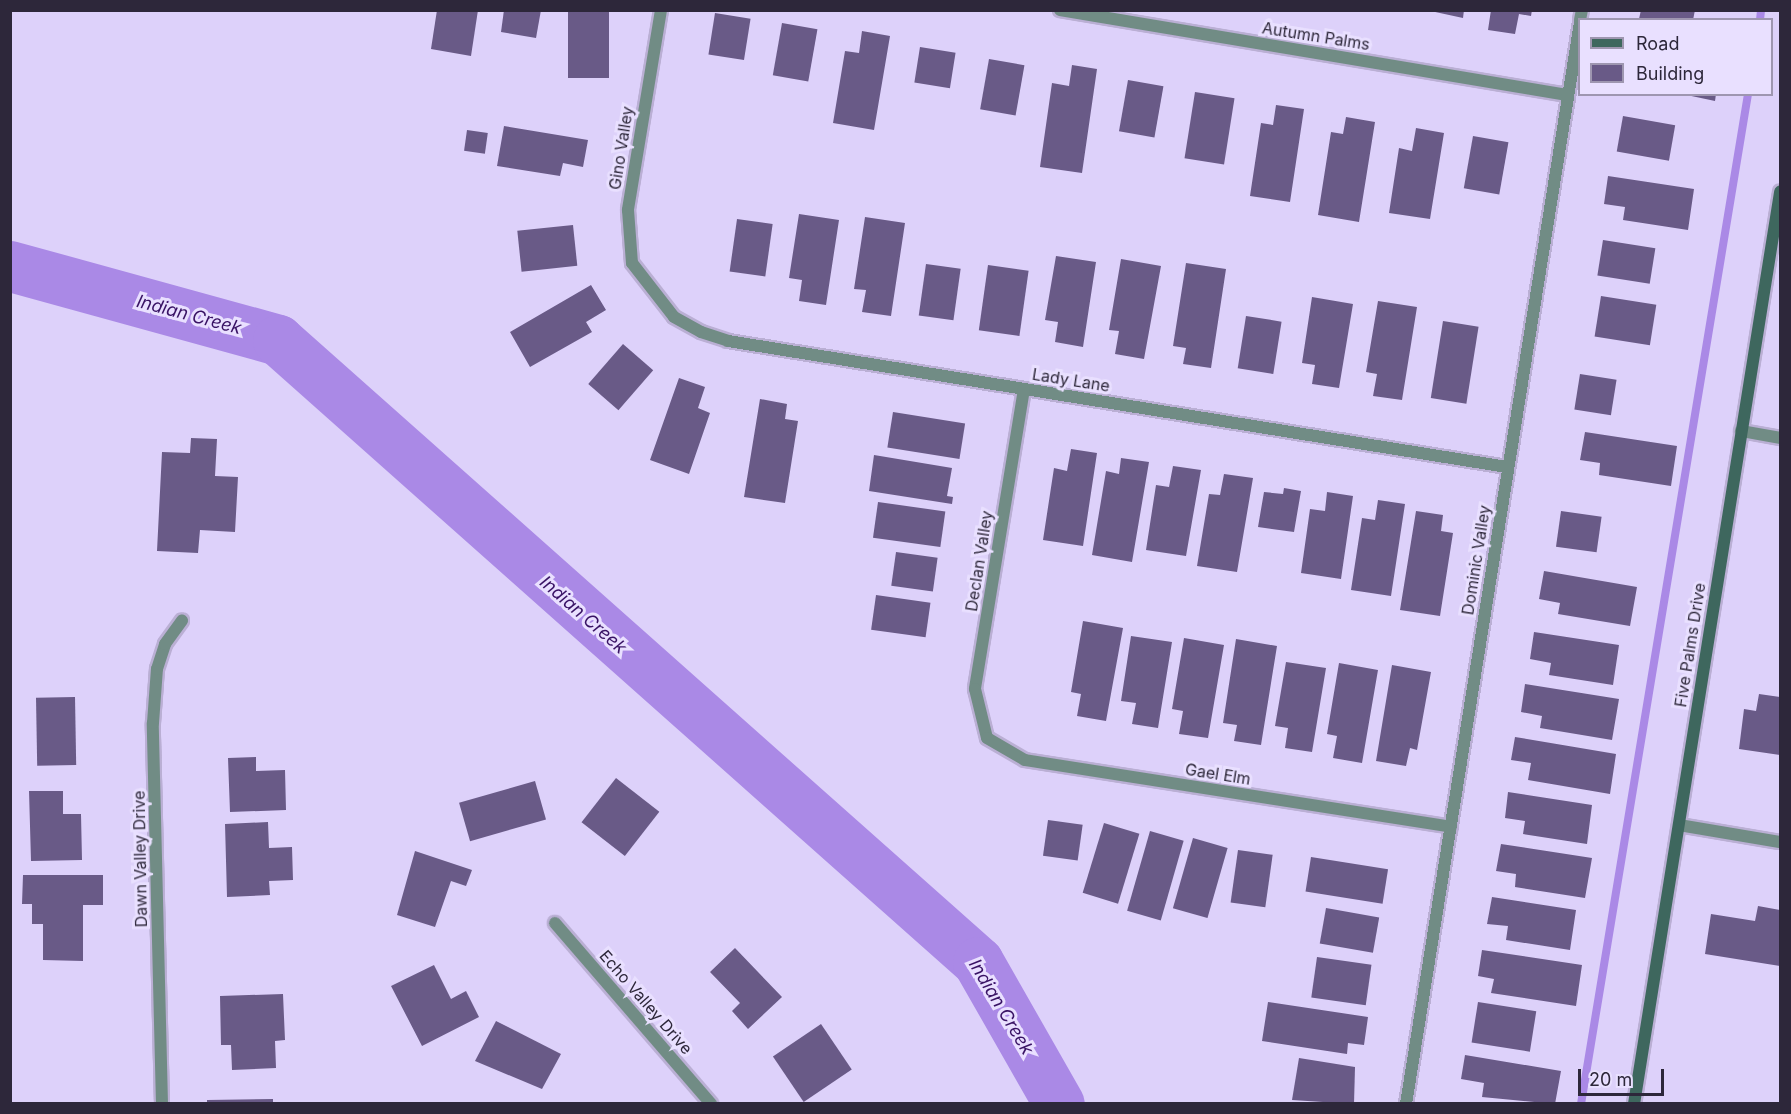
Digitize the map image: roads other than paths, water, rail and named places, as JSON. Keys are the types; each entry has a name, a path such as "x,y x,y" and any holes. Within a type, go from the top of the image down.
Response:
{"street":[{"name":"Gino Valley","path":"647,288 632,263 628,210 660,10"},
{"name":"Autumn Palms","path":"1060,10 1567,95"},
{"name":"Dominic Valley","path":"1406,1104 1578,32"},
{"name":"Five Palms Drive","path":"1634,1104 1780,192"},
{"name":"Lady Lane","path":"647,288 674,317 728,341 1507,467"},
{"name":"Declan Valley","path":"987,738 975,689 1024,389"},
{"path":"1741,431 1780,438"},
{"name":"Dawn Valley Drive","path":"162,1104 153,723 157,669 165,644 182,621"},
{"name":"Gael Elm","path":"987,738 1025,760 1451,827"},
{"path":"1678,825 1780,842"},
{"name":"Echo Valley Drive","path":"555,922 711,1104"}],"waterway":[{"path":"1760,18 1761,10"},
{"path":"1581,1104 1748,96"},
{"name":"Indian Creek","path":"10,266 278,340 978,962 1059,1104"}]}
